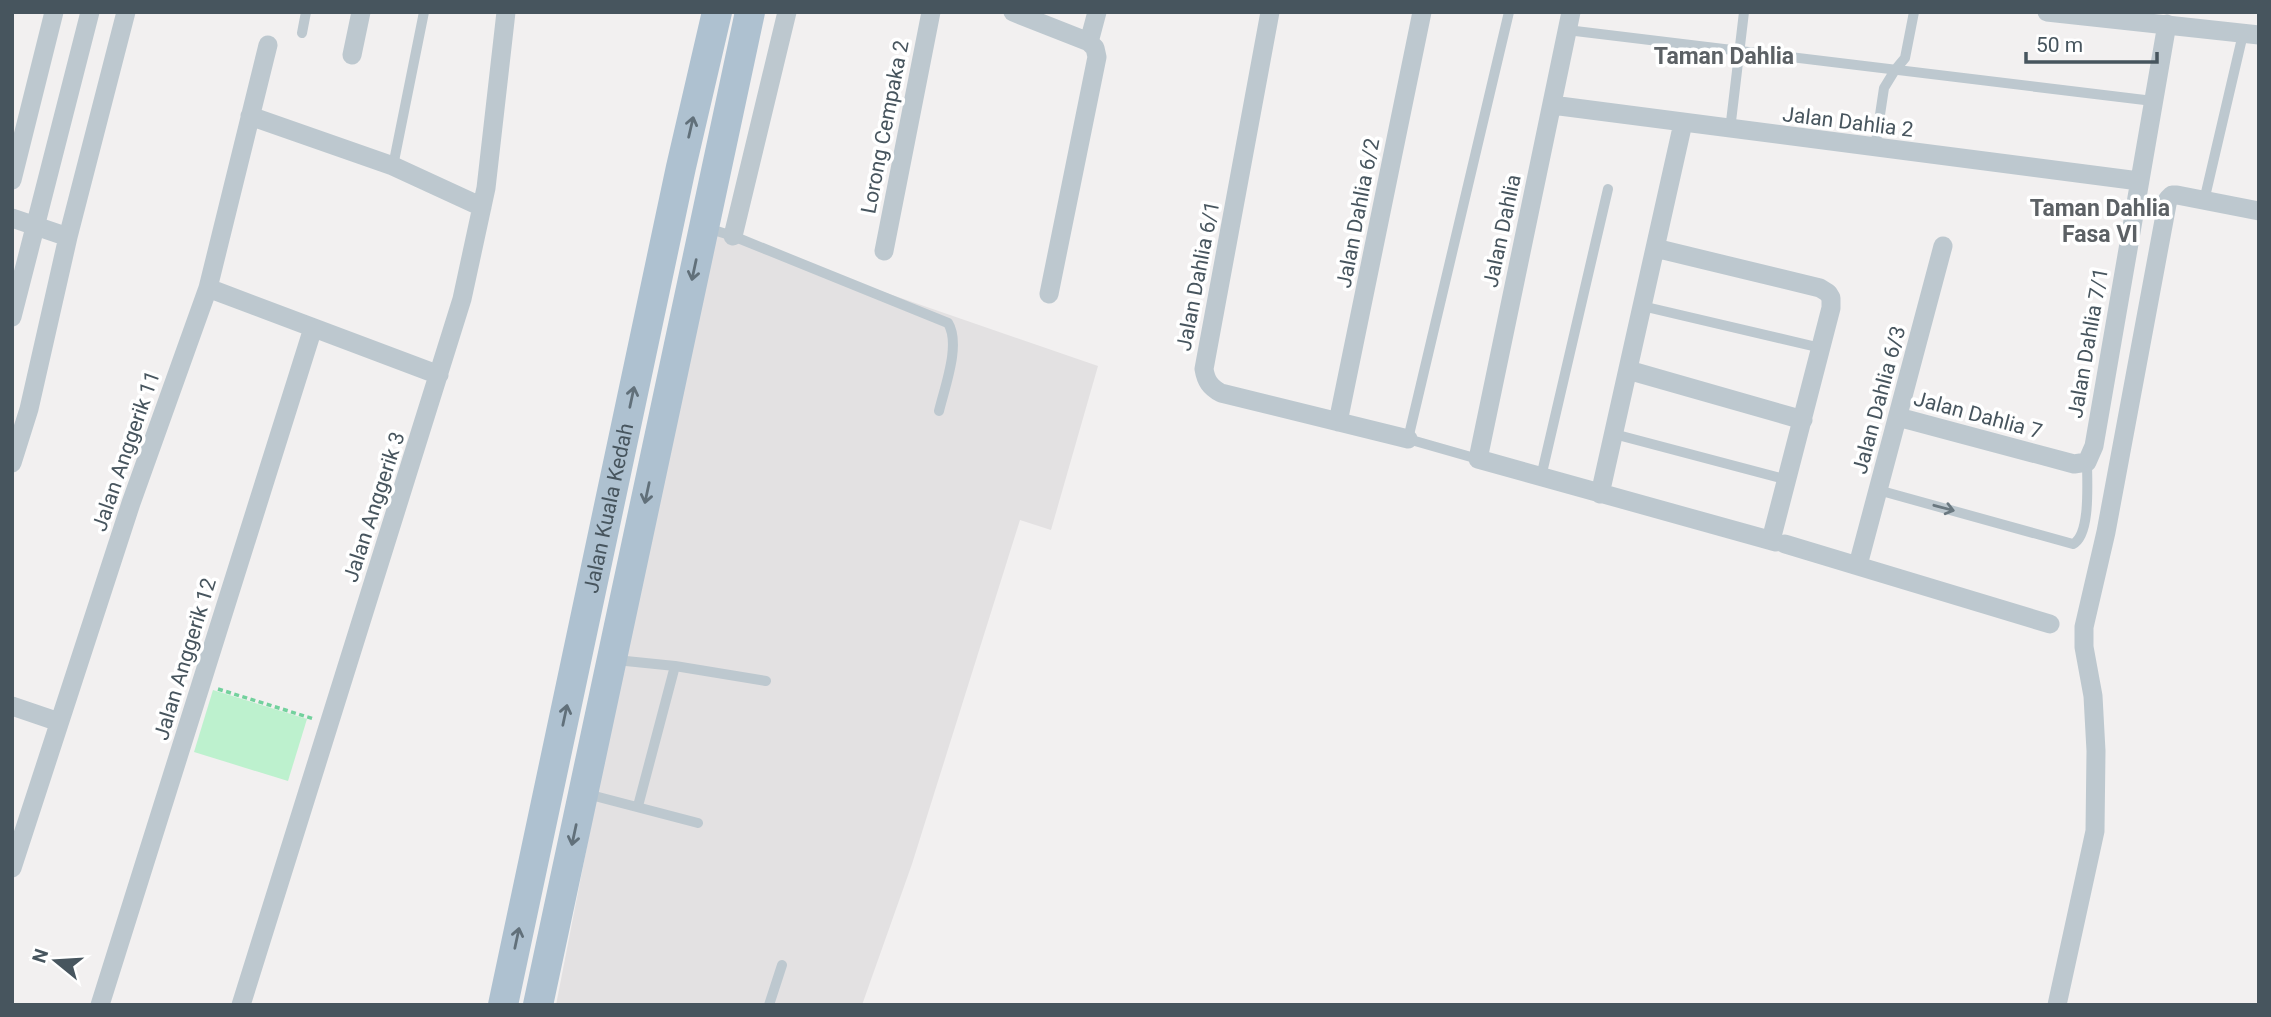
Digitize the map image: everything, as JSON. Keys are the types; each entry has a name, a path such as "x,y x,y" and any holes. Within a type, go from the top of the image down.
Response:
{"main road":[{"name":"Jalan Kuala Kedah","path":"503,1005 681,167 718,12"},
{"name":"Jalan Kuala Kedah","path":"538,1005 750,12"},
{"path":"681,167 715,174"}],"street":[{"path":"12,180 54,12"},
{"path":"12,317 90,12"},
{"path":"12,463 17,434 126,12"},
{"path":"352,55 361,12"},
{"name":"Jalan Anggerik 3","path":"241,1005 462,299 486,188 506,12"},
{"path":"733,236 787,12"},
{"name":"Lorong Cempaka 2","path":"884,251 931,12"},
{"path":"1013,12 1089,42 1095,48 1097,67 1049,295"},
{"path":"1089,42 1097,12"},
{"name":"Jalan Dahlia 6/1","path":"1270,12 1203,369 1206,380 1221,393 1408,439"},
{"name":"Jalan Dahlia 6/2","path":"1338,422 1422,12"},
{"path":"2047,12 2251,34"},
{"name":"Jalan Dahlia","path":"1478,459 1569,21"},
{"name":"Jalan Dahlia 7/1","path":"2087,462 2092,456 2094,446 2167,24"},
{"name":"Jalan Anggerik 11","path":"12,868 131,503 208,288 268,46"},
{"name":"Jalan Dahlia 2","path":"1552,105 2139,181"},
{"path":"250,116 393,166 482,207"},
{"path":"1601,494 1683,123"},
{"path":"2057,1005 2096,822 2093,696 2084,647 2084,627 2106,532 2168,198 2177,195 2259,211"},
{"path":"12,218 68,237"},
{"name":"Jalan Dahlia 6/3","path":"1858,565 1943,246"},
{"path":"1655,248 1820,288 1831,298 1822,348 1788,480 1778,542"},
{"path":"208,288 439,375"},
{"name":"Jalan Anggerik 12","path":"100,1005 313,328"},
{"path":"1628,370 1803,420"},
{"name":"Jalan Dahlia 7","path":"1898,417 2074,464 2087,462"},
{"path":"1478,459 1858,565 2050,624"},
{"path":"12,706 59,722"}],"lane":[{"path":"302,33 306,12"},
{"path":"393,166 424,12"},
{"path":"1478,459 1408,439 1509,12"},
{"path":"1730,130 1744,12"},
{"path":"1875,148 1884,88 1905,58 1914,12"},
{"path":"1569,21 1738,51 2153,101"},
{"path":"2204,201 2251,34"},
{"path":"1541,477 1608,189"},
{"path":"703,227 733,236 948,323 953,331 954,342 939,411"},
{"path":"1642,306 1822,348"},
{"path":"1614,433 1788,480"},
{"path":"1878,490 2073,544 2080,538 2087,508 2087,462"},
{"path":"612,659 766,681"},
{"path":"638,806 675,666"},
{"path":"583,793 698,822"},
{"path":"769,1005 782,965"}],"path":[{"path":"201,684 330,723"}],"shaded area":[{"path":"707,231 1098,366 1051,530 1020,520 912,864 862,1005 556,1005"}],"green space":[{"path":"213,690 307,719 288,781 194,752"}],"district":[{"name":"Taman Dahlia","path":"1724,56"},
{"name":"Taman Dahlia Fasa VI","path":"2100,221"}]}
